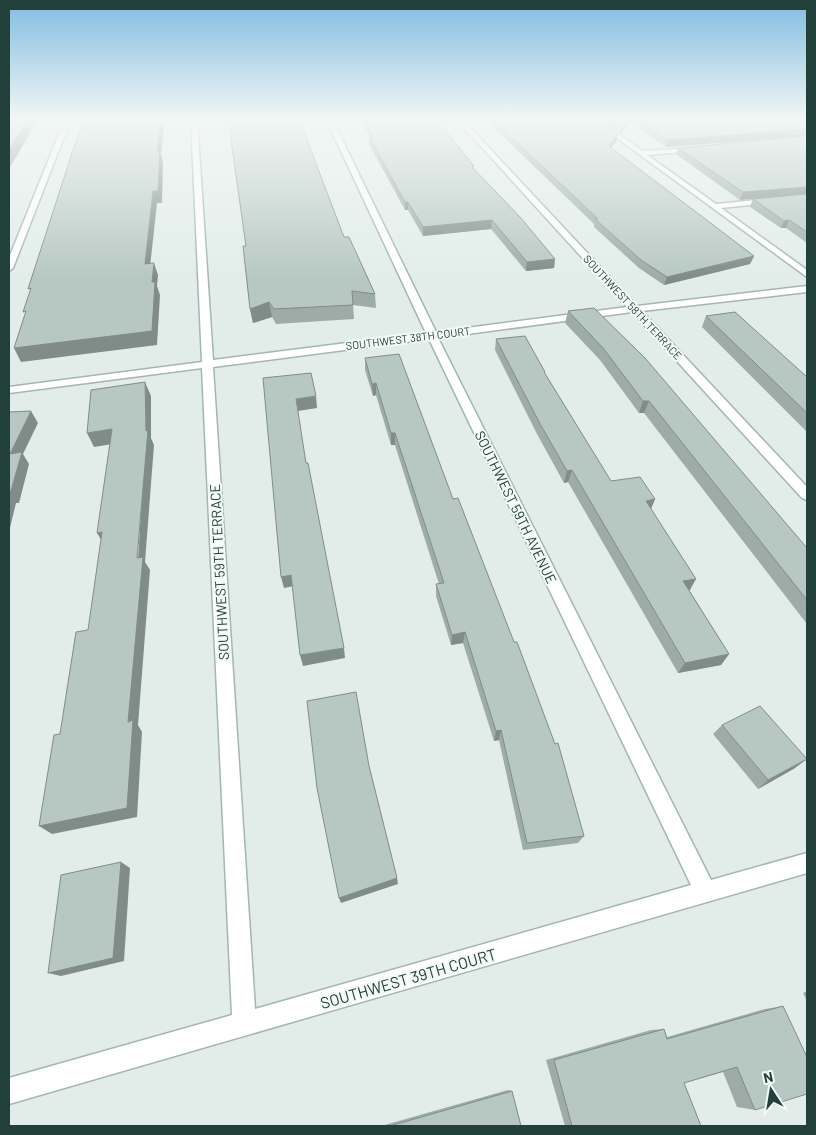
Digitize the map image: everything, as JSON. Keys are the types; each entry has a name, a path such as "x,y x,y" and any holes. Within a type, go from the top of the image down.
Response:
{"street":[{"path":"9,268 47,172"},
{"name":"SOUTHWEST 59TH TERRACE","path":"197,172 244,1024"},
{"name":"SOUTHWEST 59TH AVENUE","path":"355,172 432,335 706,893"},
{"name":"SOUTHWEST 58TH TERRACE","path":"508,172 807,495"},
{"path":"669,172 807,274"},
{"path":"717,206 807,197"},
{"name":"SOUTHWEST 38TH COURT","path":"9,390 635,309 807,289"},
{"name":"SOUTHWEST 39TH COURT","path":"9,1091 807,863"}],"building":[{"path":"66,172 159,172 158,191 153,191 145,264 154,263 152,282 155,282 152,331 14,348 31,288 28,289"},
{"path":"236,172 319,172 344,237 349,237 375,294 352,291 353,305 274,309 269,302 250,309 243,246 246,246"},
{"path":"388,172 477,172 520,217 555,259 527,262 492,220 423,227 408,202 405,202"},
{"path":"548,172 643,172 754,256 667,277 641,260 595,219 598,219"},
{"path":"713,172 807,172 807,187 743,192"},
{"path":"807,194 807,232 789,220 784,221 753,199"},
{"path":"594,308 645,358 807,548 807,600 649,401 643,401 603,348 568,311"},
{"path":"735,312 807,377 807,413 706,316"},
{"path":"525,336 544,372 611,481 640,477 655,499 646,501 696,579 683,581 729,654 685,663 572,470 567,471 496,339"},
{"path":"399,354 453,499 458,498 514,642 517,642 555,744 558,743 584,836 527,843 501,730 496,731 465,632 452,635 436,584 444,583 395,433 391,433 376,383 372,384 365,358"},
{"path":"311,373 316,396 296,399 306,463 308,463 344,648 300,655 291,575 281,577 263,378"},
{"path":"145,382 146,431 148,430 137,558 143,557 128,722 133,720 127,808 39,826 54,735 60,734 76,632 88,630 102,532 97,533 112,429 87,433 91,390"},
{"path":"31,411 10,454 22,452 11,491 9,491 9,412"},
{"path":"356,692 369,766 397,878 339,898 317,788 307,701"},
{"path":"760,706 807,759 768,780 722,725"},
{"path":"121,862 113,958 48,973 61,875"},
{"path":"783,1006 807,1057 807,1094 755,1110 737,1067 684,1083 701,1126 572,1126 554,1060 664,1029 667,1039"},
{"path":"512,1091 521,1126 390,1126"}]}
